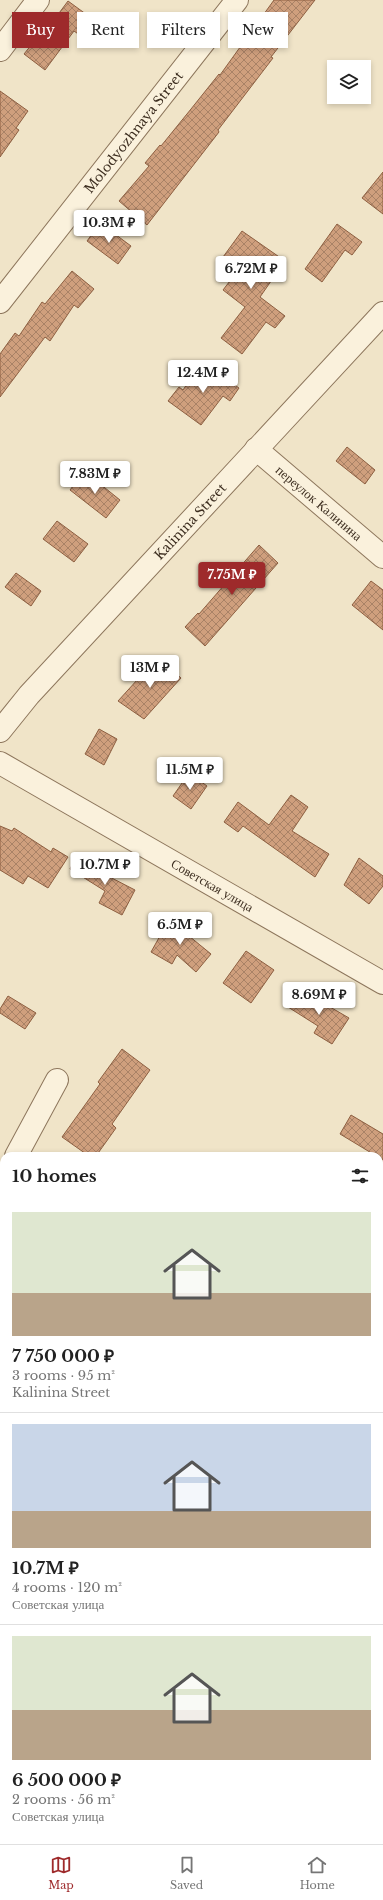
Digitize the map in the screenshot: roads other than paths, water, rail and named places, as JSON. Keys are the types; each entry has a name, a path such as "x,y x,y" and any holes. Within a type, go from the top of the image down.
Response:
{"street":[{"path":"0,50 38,0"},
{"name":"Molodyozhnaya Street","path":"0,302 237,0"},
{"name":"Kalinina Street","path":"0,731 29,695 383,313"},
{"name":"переулок Калинина","path":"256,449 383,557"},
{"name":"Советская улица","path":"0,763 383,983"},
{"path":"18,1152 57,1080"}]}
